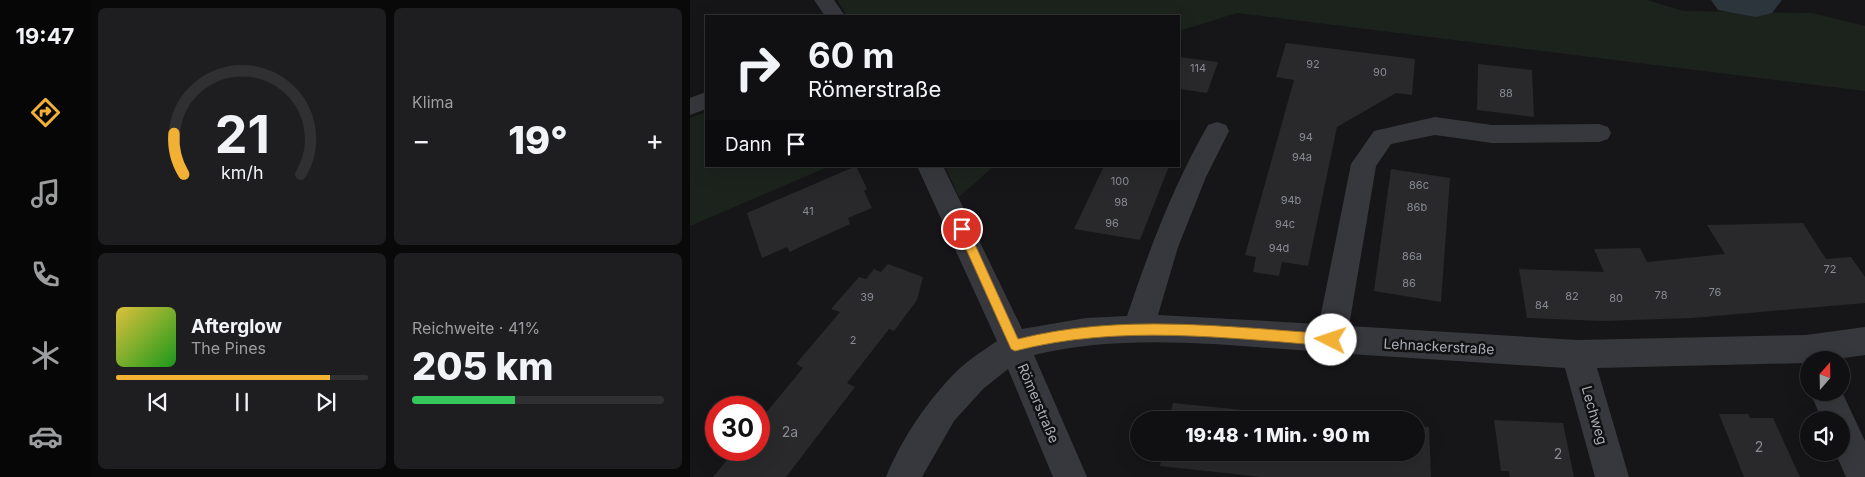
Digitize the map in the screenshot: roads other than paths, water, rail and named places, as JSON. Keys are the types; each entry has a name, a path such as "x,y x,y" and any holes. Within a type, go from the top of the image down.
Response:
{"street":[{"path":"824,0 834,15"},
{"path":"690,106 705,100"},
{"path":"1331,340 1364,164 1383,137 1435,126 1492,134 1599,133"},
{"path":"1138,330 1164,247 1193,177 1217,131"},
{"name":"Römerstraße","path":"931,167 970,245 1015,345 1070,477"},
{"name":"Lehnackerstraße","path":"1015,345 1049,337 1086,332 1166,328 1331,340 1577,354 1800,354"},
{"name":"Lehnackerstraße","path":"1821,351 1865,341"},
{"path":"903,477 942,410 972,378 1015,345"},
{"name":"Lechweg","path":"1577,354 1612,477"},
{"path":"1850,447 1864,477"}],"waterway":[{"path":"1734,0 1756,3 1759,0"}]}
